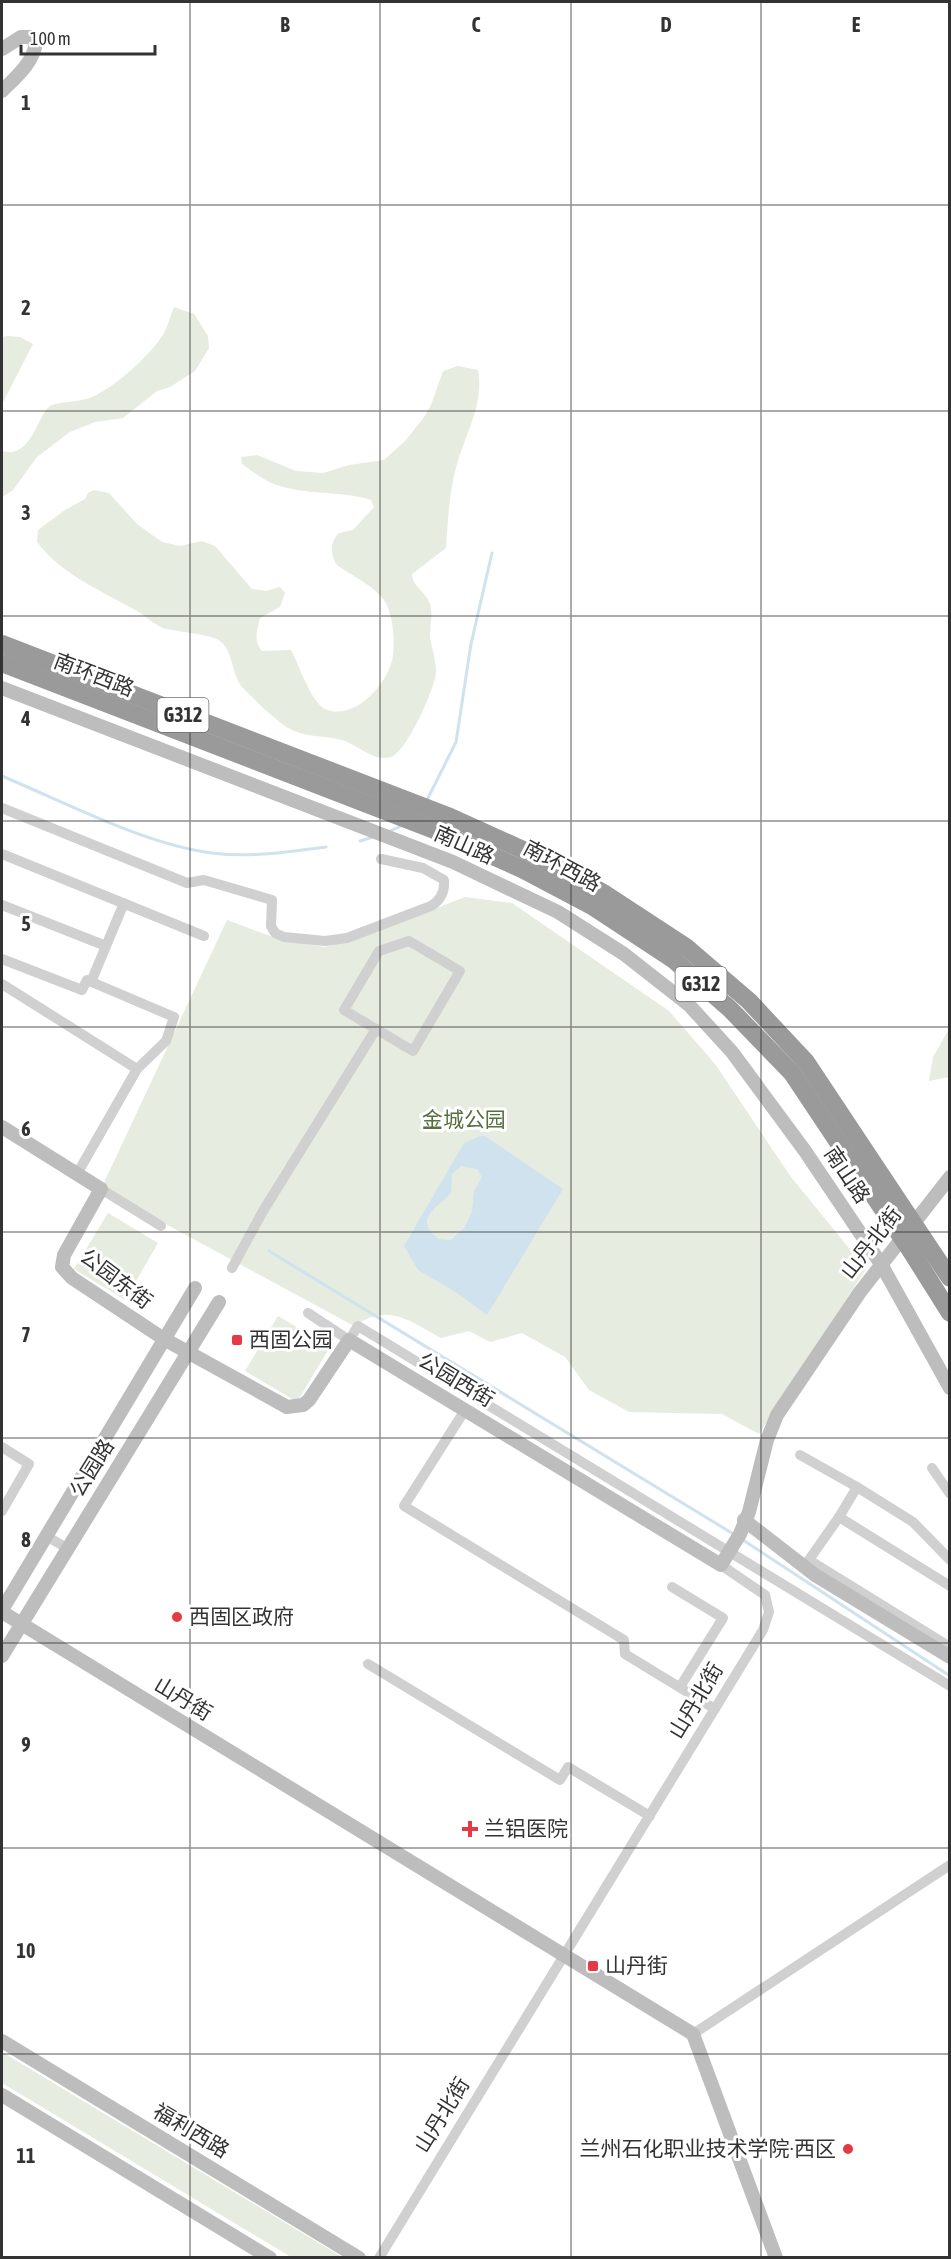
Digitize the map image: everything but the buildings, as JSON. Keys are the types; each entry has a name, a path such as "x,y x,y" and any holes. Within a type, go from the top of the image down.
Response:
{"highway":[{"name":"南环西路","path":"2,644 360,793 432,829 522,869 592,906 674,960 730,1009 792,1073 917,1245 950,1313"},
{"name":"南环西路","path":"2,663 360,793 450,817 532,854 605,894 686,947 749,1001 806,1062 900,1220"},
{"name":"南环西路","path":"917,1245 950,1278"}],"street":[{"path":"2,49 21,37 30,37 36,43 34,54 17,77 2,91"},
{"name":"南山路","path":"2,688 409,844 558,912 624,954 689,1005 732,1052 805,1151 881,1264 950,1388"},
{"path":"2,808 187,883 204,879 272,900 271,926 275,933 284,937 325,941 347,938 432,906 442,896 444,880 423,868 381,859"},
{"path":"423,868 430,853"},
{"path":"2,854 204,936"},
{"path":"91,982 124,903"},
{"path":"2,905 106,946"},
{"path":"409,941 460,971 413,1051 376,1029 344,1010 379,951 409,941"},
{"path":"2,959 82,990 87,980 174,1017 166,1041 137,1069 77,1174"},
{"path":"2,984 137,1069"},
{"path":"232,1268 263,1211 376,1029"},
{"path":"2,1127 161,1226"},
{"name":"山丹北街","path":"379,2258 763,1630 769,1612 765,1595 721,1565 740,1534 755,1495 767,1440 777,1415 860,1292 950,1177"},
{"name":"公园东街","path":"101,1190 64,1255 62,1267 72,1278 164,1339"},
{"name":"公园路","path":"2,1611 195,1288"},
{"name":"公园路","path":"2,1656 219,1302"},
{"path":"308,1313 349,1340"},
{"path":"164,1339 287,1407 295,1407 303,1405 316,1391 358,1326 950,1686"},
{"name":"公园西街","path":"349,1340 721,1565"},
{"path":"465,1410 404,1506 624,1640 625,1654 716,1709"},
{"path":"2,1447 29,1464 2,1511"},
{"path":"800,1455 914,1522 950,1560"},
{"path":"932,1468 950,1494"},
{"path":"807,1564 856,1487"},
{"path":"839,1517 950,1586"},
{"path":"744,1520 950,1657"},
{"path":"46,1536 67,1548"},
{"path":"807,1564 950,1647"},
{"path":"672,1587 723,1618 680,1688"},
{"name":"山丹街","path":"2,1611 20,1625 693,2034"},
{"path":"368,1664 560,1780 568,1767 650,1816"},
{"path":"776,2258 693,2034 950,1865"},
{"name":"福利西路","path":"2,2041 359,2258"},
{"path":"2,2095 270,2258"}],"green space":[{"path":"174,307 194,314 208,336 209,348 195,371 170,387 157,391 123,418 95,422 70,432 37,457 13,490 2,497 2,451 12,452 21,449 33,434 42,416 52,405 92,397 121,378 158,342"},
{"path":"2,337 20,337 33,344 2,404"},
{"path":"458,366 478,370 479,395 454,474 446,548 412,574 414,582 430,604 430,635 436,666 435,679 412,732 397,753 391,757 379,757 345,741 305,734 286,727 244,689 236,677 225,646 220,641 159,626 70,573 47,554 37,542 38,530 65,510 85,499 88,493 94,490 109,493 137,524 162,542 180,546 202,541 215,546 252,589 266,591 280,587 285,593 280,607 260,618 257,639 262,651 291,650 310,691 320,705 336,712 348,710 359,705 378,687 385,677 393,655 393,630 387,605 372,588 337,565 332,553 336,536 339,533 353,530 374,507 371,500 359,497 298,490 274,484 242,464 241,457 257,455 296,471 323,473 349,465 384,460 406,440 424,417 431,405 443,371"},
{"name":"金城公园","path":"465,897 512,903 669,1011 715,1064 791,1177 866,1269 759,1434 722,1414 629,1412 589,1390 565,1357 522,1333 490,1342 469,1331 441,1338 409,1320 388,1315 378,1315 354,1326 101,1189 227,920 278,939 325,947 386,928"},
{"path":"949,1029 949,1077 929,1081 933,1057"},
{"path":"108,1213 158,1243 125,1300 74,1269"},
{"path":"278,1316 330,1347 297,1402 245,1371"},
{"path":"2,2052 342,2257 291,2257 2,2083"}],"water":[{"path":"485,1136 563,1189 487,1315 457,1293 418,1270 404,1246 464,1143","holes":["461,1166 477,1169 482,1177 474,1191 472,1212 464,1228 451,1240 439,1239 428,1226 427,1220 430,1214 451,1193 452,1174"]}],"waterway":[{"path":"426,802 456,742 471,644 492,553"},
{"path":"2,776 133,832 187,848 240,855 326,847"},
{"path":"388,832 403,825"},
{"path":"360,841 373,837"},
{"path":"269,1251 735,1535"},
{"path":"743,1540 950,1676"}],"place":[{"name":"西固公园","path":"237,1340"},
{"name":"西固区政府","path":"177,1617"},
{"name":"兰铝医院","path":"470,1829"},
{"name":"山丹街","path":"593,1966"},
{"name":"兰州石化职业技术学院·西区","path":"848,2149"}]}
